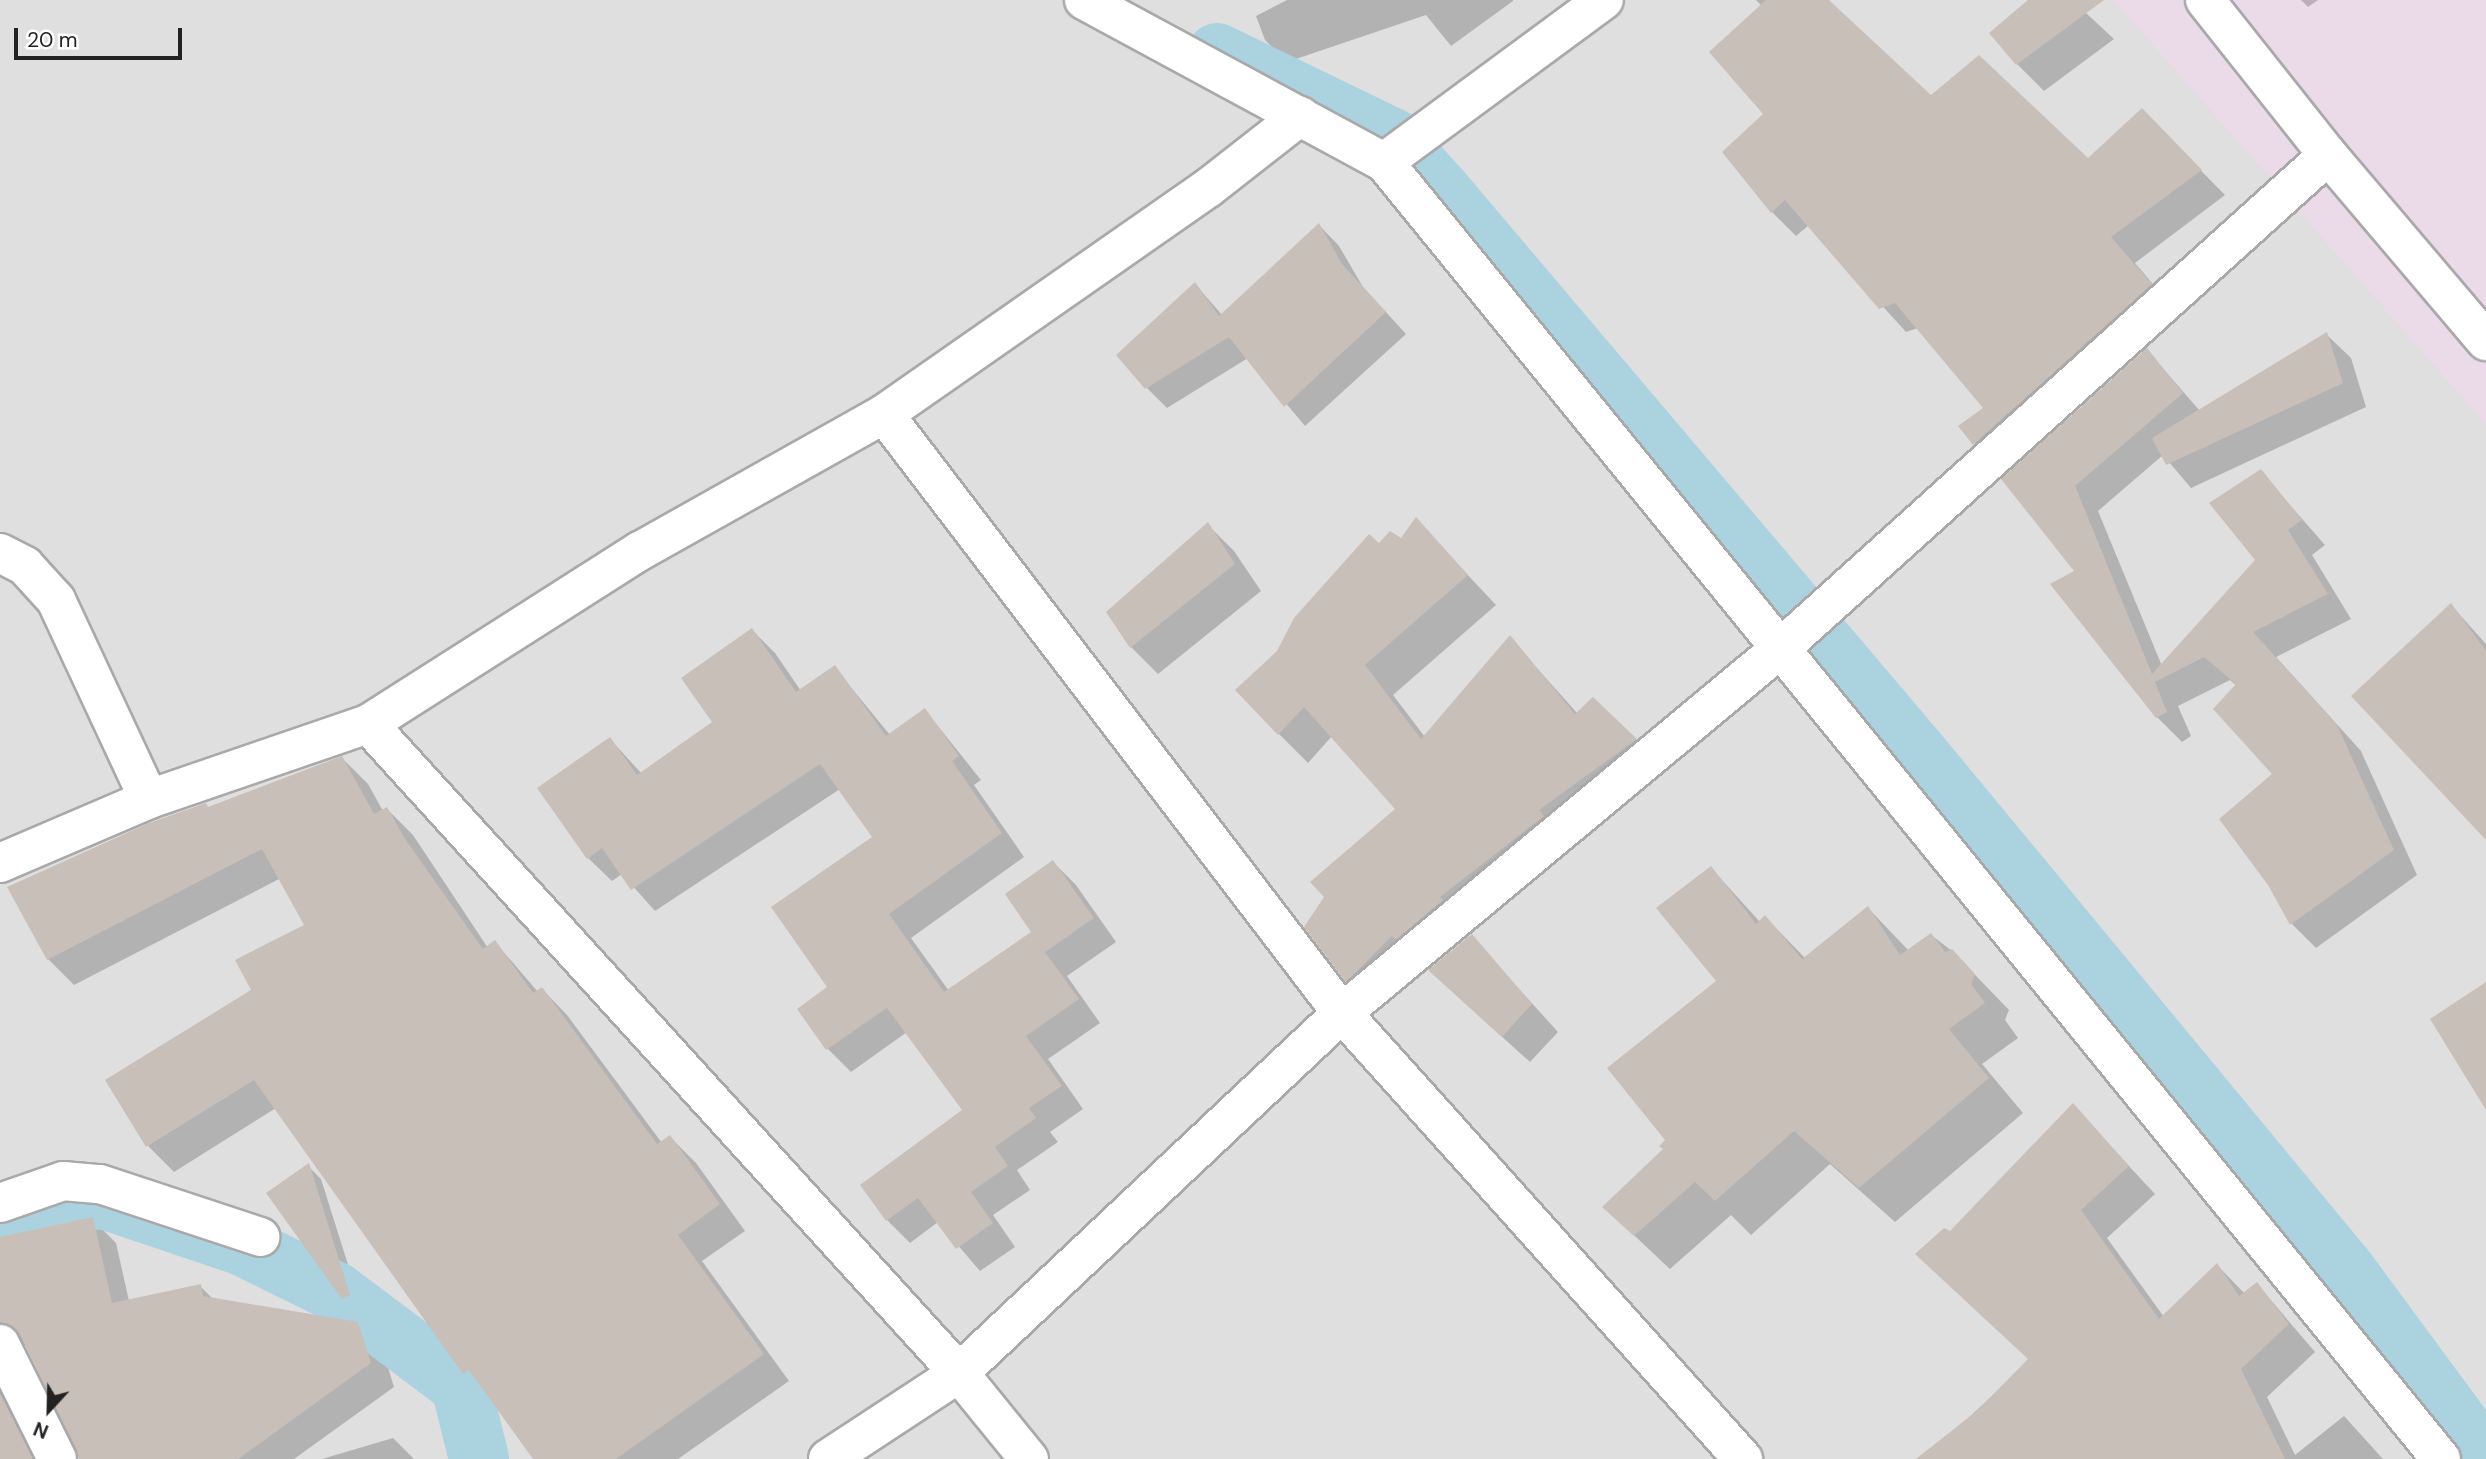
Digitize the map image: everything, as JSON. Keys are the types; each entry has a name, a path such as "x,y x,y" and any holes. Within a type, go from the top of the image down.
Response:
{"street":[{"path":"1084,0 1384,162 1782,647 2441,1459"},
{"path":"1384,162 1604,0"},
{"path":"2205,0 2328,155 2486,341"},
{"path":"0,863 149,799 368,724 640,551 884,414 1208,188 1300,116"},
{"path":"828,1459 959,1373 1342,1013 1782,647 2328,155"},
{"path":"884,414 1342,1013 1743,1459"},
{"path":"0,553 25,566 57,600 149,799"},
{"path":"368,724 959,1373 1029,1459"},
{"path":"0,1203 63,1181 100,1184 260,1237"},
{"path":"0,1345 57,1459"}],"shaded area":[{"path":"0,0 2486,0 2486,1459 0,1459"},
{"path":"2114,0 2486,0 2486,424"}],"building":[{"path":"1766,0 1829,0 1931,95 1979,55 2088,158 2142,108 2202,170 2111,237 2152,284 1973,445 1958,426 1983,408 1895,303 1879,309 1785,200 1771,213 1722,152 1763,114 1709,52"},
{"path":"2028,0 2104,0 2016,65 1989,33"},
{"path":"1319,223 1342,264 1386,312 1284,407 1229,337 1145,389 1116,355 1195,282 1219,316"},
{"path":"2327,332 2343,383 2166,465 2152,438"},
{"path":"2147,348 2183,393 2075,486 2152,674 2255,560 2209,503 2261,469 2302,520 2288,530 2328,594 2253,632 2337,725 2394,850 2290,925 2268,885 2219,819 2272,774 2213,709 2236,684 2204,657 2155,682 2167,712 2156,718 2050,584 2074,571 2001,479"},
{"path":"1416,517 1468,575 1365,665 1421,739 1510,635 1575,714 1593,697 1637,739 1539,810 1544,816 1440,897 1443,900 1396,940 1392,936 1346,982 1304,927 1324,897 1310,882 1395,809 1304,707 1278,735 1235,690 1277,651 1294,618 1369,534 1379,543 1390,531 1401,538"},
{"path":"1208,522 1235,564 1130,648 1106,612"},
{"path":"2451,603 2486,651 2486,840 2351,696"},
{"path":"752,628 796,692 835,665 886,736 925,708 959,756 952,761 1002,833 889,914 944,992 1031,932 1005,894 1053,860 1094,918 1045,952 1079,999 1026,1036 1062,1086 1029,1108 1036,1118 995,1147 1008,1166 971,1192 993,1223 956,1249 918,1198 886,1221 860,1185 962,1110 887,1008 826,1050 797,1009 827,987 771,907 872,837 820,764 631,890 602,848 587,859 537,788 610,737 637,775 712,722 681,678"},
{"path":"342,756 374,814 387,807 405,839 483,949 495,940 533,993 542,987 657,1144 670,1135 720,1204 678,1235 764,1354 616,1459 533,1459 469,1370 463,1374 254,1080 146,1147 105,1080 251,990 235,960 304,925 262,849 47,960 7,887 149,823 206,803 208,807"},
{"path":"1711,866 1756,924 1765,915 1802,959 1868,906 1900,955 1931,933 1945,952 1952,949 1975,974 1971,984 1985,1003 1949,1029 1989,1078 1859,1188 1794,1131 1715,1201 1695,1182 1634,1236 1602,1207 1663,1149 1659,1146 1665,1140 1607,1068 1716,981 1656,908"},
{"path":"1472,934 1532,1004 1502,1037 1428,970"},
{"path":"2486,982 2486,1110 2430,1019"},
{"path":"2073,1103 2129,1166 2081,1210 2159,1319 2217,1263 2239,1296 2257,1282 2289,1324 2241,1369 2285,1459 1916,1459 1978,1410 2028,1359 1915,1254 1944,1228 1950,1231"},
{"path":"309,1163 350,1295 342,1299 266,1193"},
{"path":"93,1217 112,1303 201,1284 203,1296 358,1322 371,1363 238,1459 79,1459 20,1334 0,1322 0,1237"},
{"path":"0,1393 33,1459 0,1459"}],"waterway":[{"path":"1217,53 1394,139 1441,191 1921,757 2347,1272 2485,1459"},
{"path":"0,1231 47,1204 104,1199 243,1246 336,1292 461,1386 479,1459"}]}
